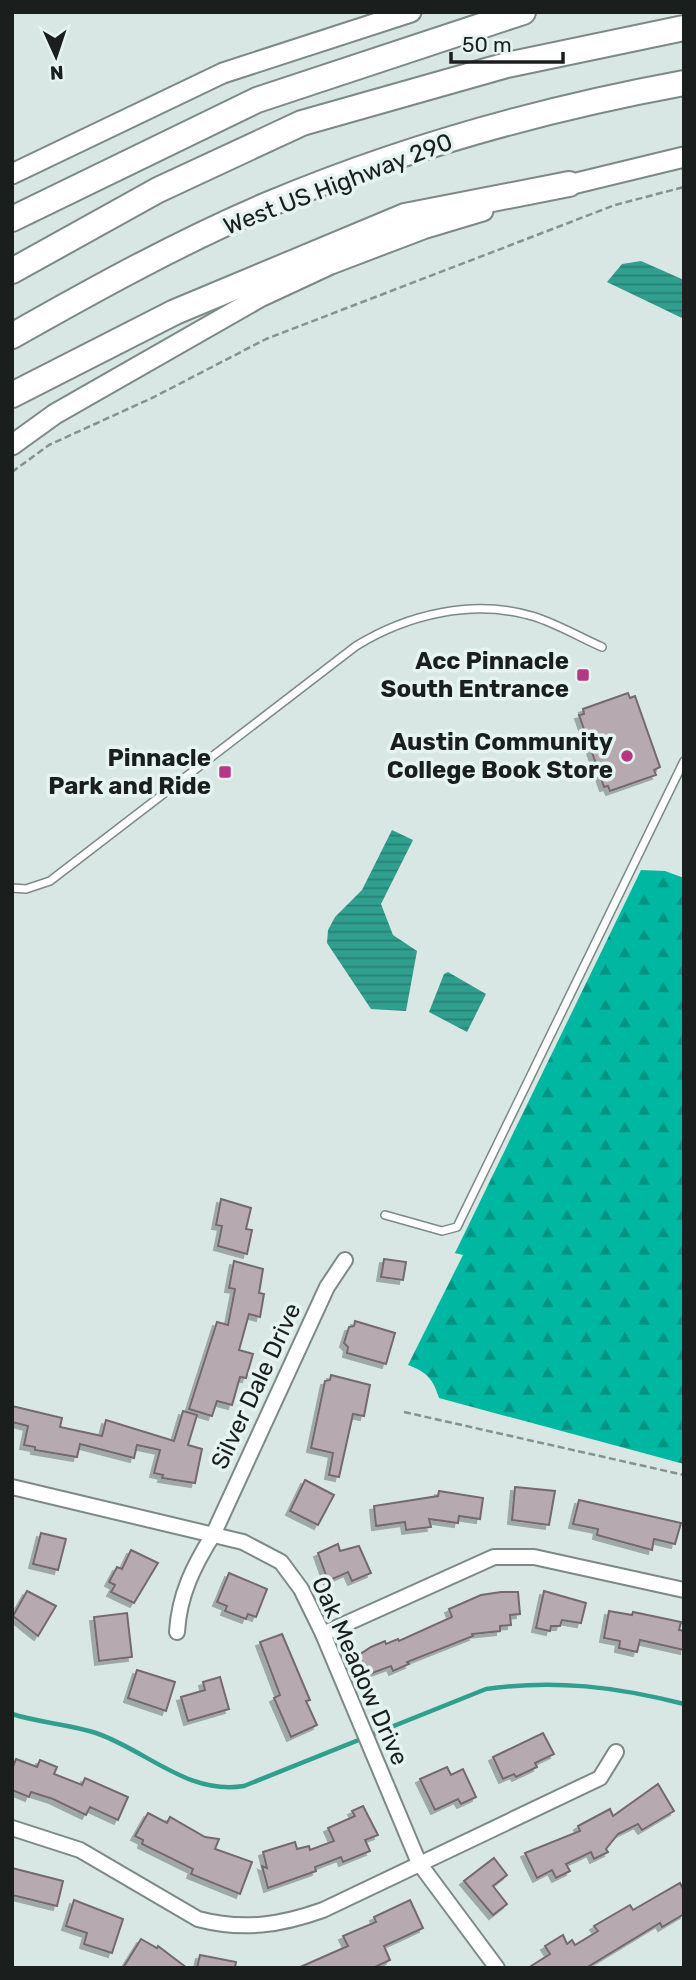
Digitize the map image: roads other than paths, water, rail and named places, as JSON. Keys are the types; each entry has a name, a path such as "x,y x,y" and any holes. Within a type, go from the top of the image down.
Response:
{"highway":[{"path":"12,219 257,100 523,12"},
{"path":"12,271 158,190 302,122 506,65 684,28"},
{"name":"West US Highway 290","path":"12,336 89,292 267,205 450,139 684,83"},
{"path":"12,395 174,312 405,216 569,184"}],"main road":[{"path":"12,174 223,73 411,12"},
{"path":"12,444 55,414 271,292 331,264 423,229 569,184 684,157"}],"street":[{"name":"Silver Dale Drive","path":"177,1632 181,1598 213,1535 327,1287 345,1259"},
{"name":"Oak Meadow Drive","path":"12,1487 252,1545 281,1562 302,1589 323,1633 419,1863 497,1968"},
{"path":"323,1633 474,1564 503,1556 534,1556 684,1590"},
{"path":"12,1828 80,1850 198,1919 230,1926 265,1926 323,1910 600,1779 616,1752"}],"lane":[{"path":"12,888 26,889 50,881 356,646 390,626 446,612 505,611 545,620 602,647"},
{"path":"385,1215 442,1231 457,1227 684,761"}],"waterway":[{"path":"12,1714 96,1733 185,1778 223,1787 244,1786 486,1689 537,1685 586,1686 684,1704"}],"place":[{"name":"Acc Pinnacle South Entrance","path":"583,675"},
{"name":"Austin Community College Book Store","path":"627,756"},
{"name":"Pinnacle Park and Ride","path":"225,772"}]}
